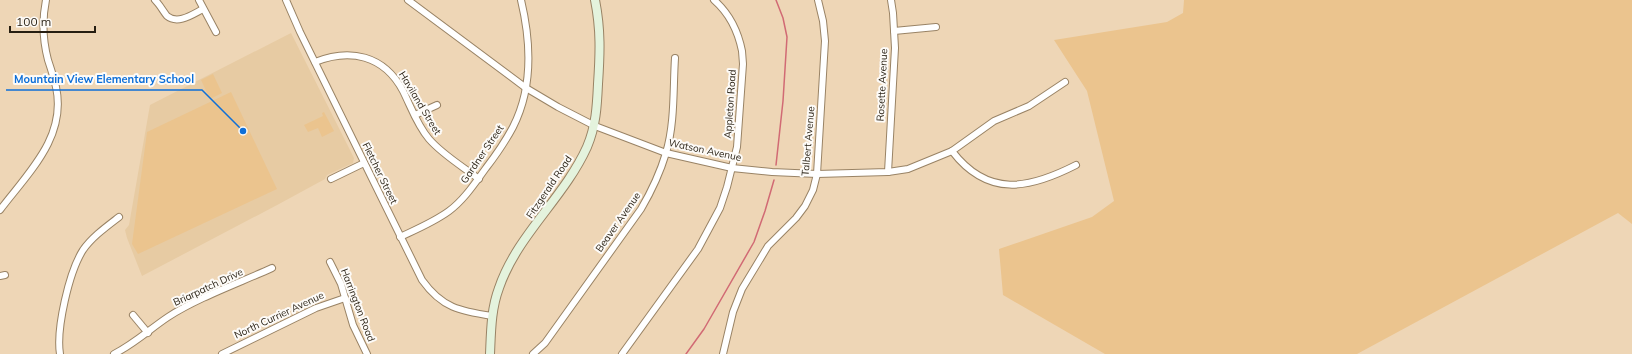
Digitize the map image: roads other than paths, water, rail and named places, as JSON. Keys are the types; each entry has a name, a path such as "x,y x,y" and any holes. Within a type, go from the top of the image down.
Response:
{"main road":[{"name":"Fitzgerald Road","path":"490,354 492,316 498,289 509,264 576,168 595,126 601,47 600,22 595,0"}],"street":[{"path":"0,210 44,152 55,130 58,114 58,98 45,44 43,27 46,0"},
{"path":"155,0 166,15 178,20 203,9"},
{"path":"199,0 216,32"},
{"name":"Fletcher Street","path":"286,0 422,280 436,298 457,310 492,316"},
{"name":"Watson Avenue","path":"408,0 526,88 558,107 595,126 666,153 732,168 817,174 888,172 908,169 952,151 994,122 1034,103 1065,82"},
{"name":"Gardner Street","path":"400,237 450,211 465,197 502,146 513,128 526,88 528,42 521,0"},
{"name":"Appleton Road","path":"622,354 698,249 720,208 732,168 739,132 742,51 740,38 734,23 724,9 714,0"},
{"name":"Talbert Avenue","path":"723,354 733,312 742,289 768,246 796,218 805,206 813,190 817,174 825,41 823,21 818,0"},
{"name":"Rosette Avenue","path":"888,172 894,31 891,0"},
{"path":"894,31 936,27"},
{"name":"Haviland Street","path":"315,62 330,56 345,54 362,56 376,62 389,71 398,82 421,127 438,148 479,179"},
{"name":"Beaver Avenue","path":"533,354 545,343 641,209 656,181 666,153 671,124 675,58"},
{"path":"415,115 437,105"},
{"path":"952,151 974,174 991,182 1007,185 1031,182 1076,165"},
{"path":"332,178 364,163"},
{"path":"60,354 59,328 76,265 82,251 90,241 119,217"},
{"name":"Harrington Road","path":"330,262 346,298 353,325 367,354"},
{"name":"Briarpatch Drive","path":"114,354 148,333 167,317 272,268"},
{"name":"North Currier Avenue","path":"222,354 316,308 346,298"},
{"path":"133,315 148,333"}],"waterway":[{"path":"776,0 783,18 787,37 783,101 776,165"},
{"path":"686,354 704,329 754,242 774,180"}],"place":[{"name":"Mountain View Elementary School","path":"243,131"}]}
